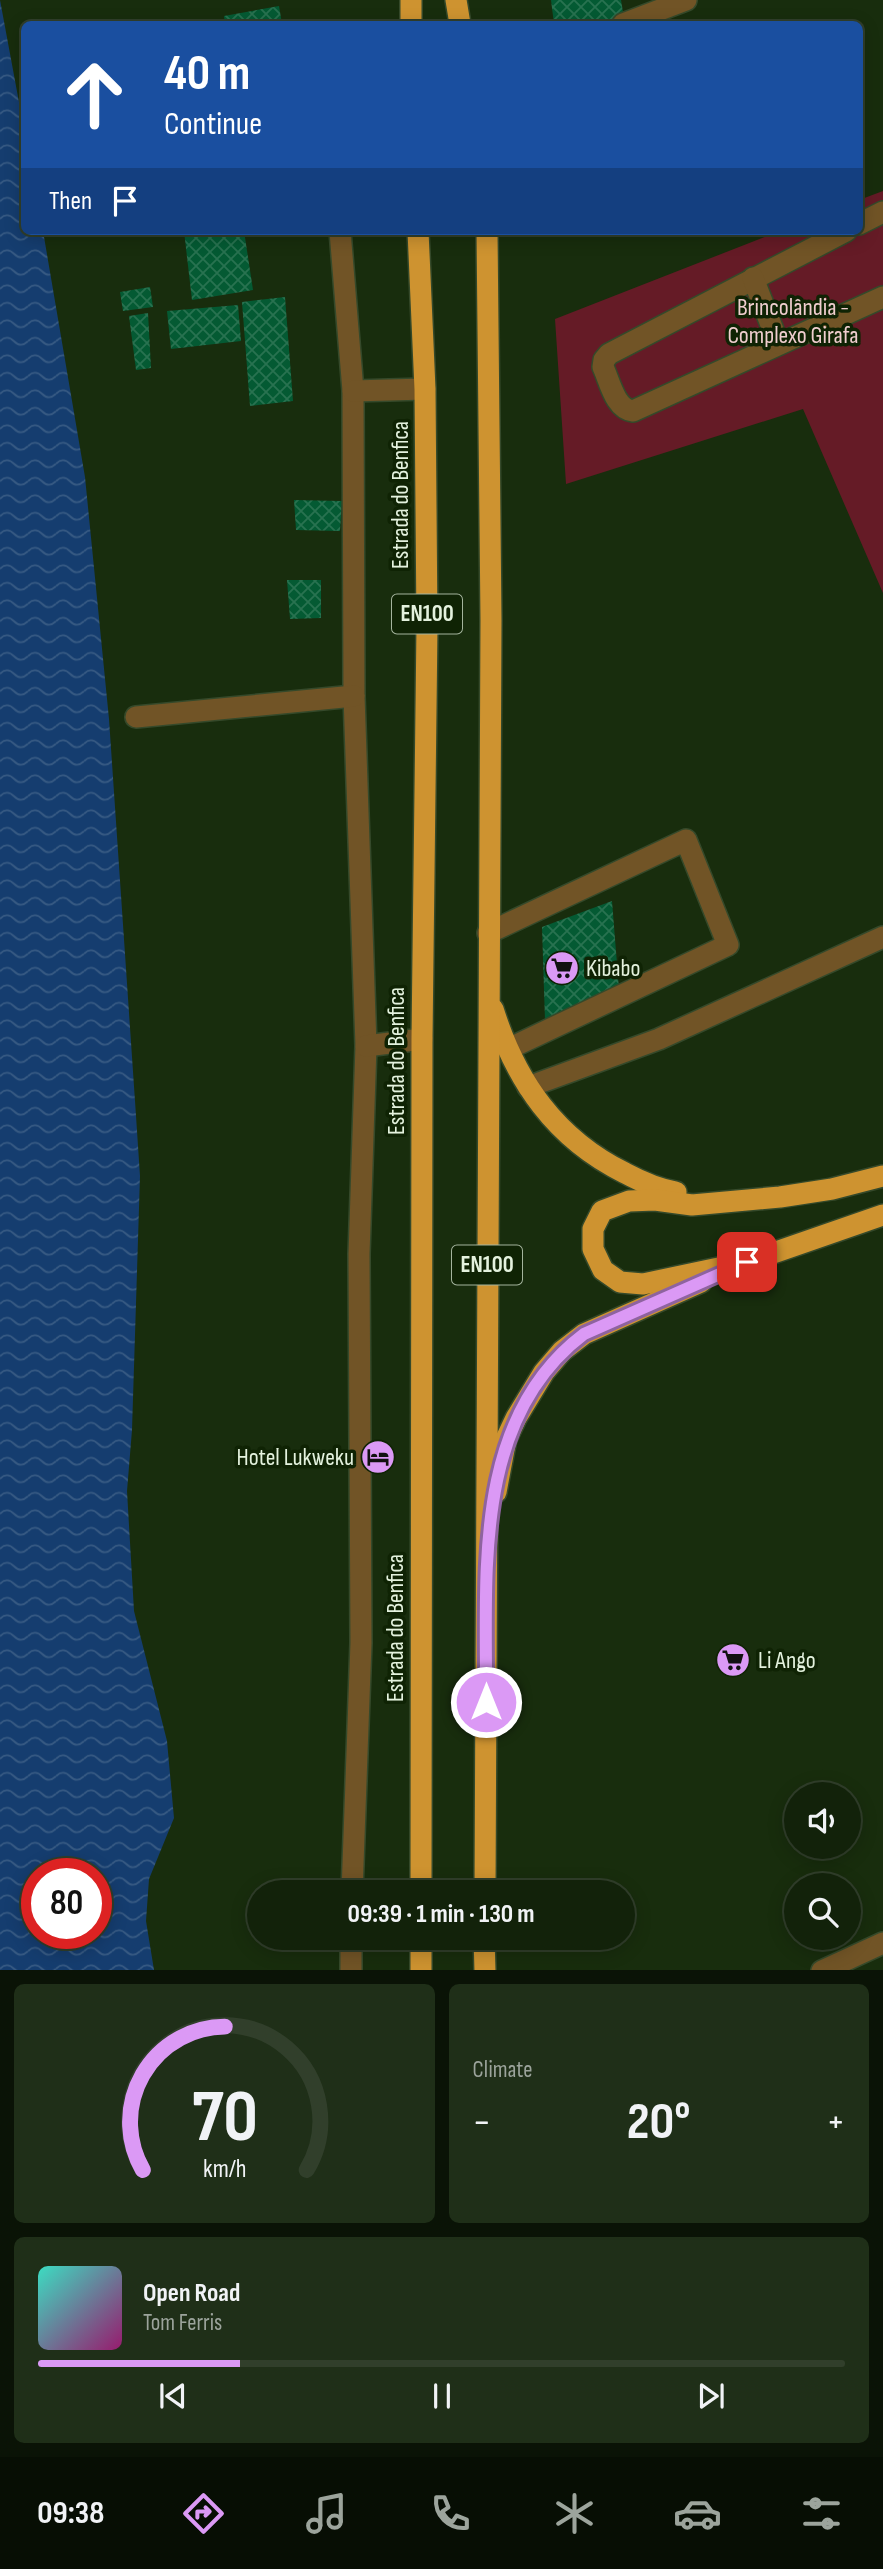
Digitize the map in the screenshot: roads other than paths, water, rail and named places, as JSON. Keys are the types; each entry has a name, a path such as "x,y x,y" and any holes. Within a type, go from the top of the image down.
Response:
{"highway":[{"path":"411,0 411,21"},
{"path":"456,0 460,21"},
{"name":"Estrada do Benfica","path":"418,235 425,388 427,626 422,1039 421,1880"},
{"name":"EN100","path":"485,1880 491,620 487,235"},
{"path":"488,991 508,1049 528,1087 572,1139 597,1160 656,1189 730,1201"},
{"path":"747,1262 643,1284 620,1282 603,1270 593,1249 593,1229 602,1210 629,1201 655,1200 692,1205 780,1197 832,1189 883,1176"},
{"path":"487,1539 506,1439 530,1393 562,1351 584,1334 747,1262 883,1215"},
{"path":"421,1950 421,1970"},
{"path":"484,1950 485,1970"}],"street":[{"path":"631,21 685,0"},
{"path":"863,223 883,212"},
{"path":"340,235 353,391 354,696 366,1045 359,1254 361,1643 352,1880"},
{"path":"838,235 609,355 604,360 603,367 620,405 626,411 634,411 883,297"},
{"path":"753,278 778,344"},
{"path":"353,391 425,388"},
{"path":"136,717 354,696"},
{"path":"488,933 686,841 728,945 508,1049"},
{"path":"528,1087 659,1039 883,937"},
{"path":"366,1045 422,1039"},
{"path":"822,1970 883,1942"},
{"path":"351,1950 351,1970"}],"water":[{"path":"0,0 21,113 21,235 44,235 85,477 109,719 140,1176 132,1430 127,1491 134,1611 167,1741 174,1818 149,1879 146,1921 154,1970 0,1970"}],"place":[{"name":"Kibabo","path":"562,968"},
{"name":"Hotel Lukweku","path":"378,1457"},
{"name":"Li Ango","path":"733,1660"}],"park label":[{"name":"Brincolândia - Complexo Girafa","path":"793,321"}]}
